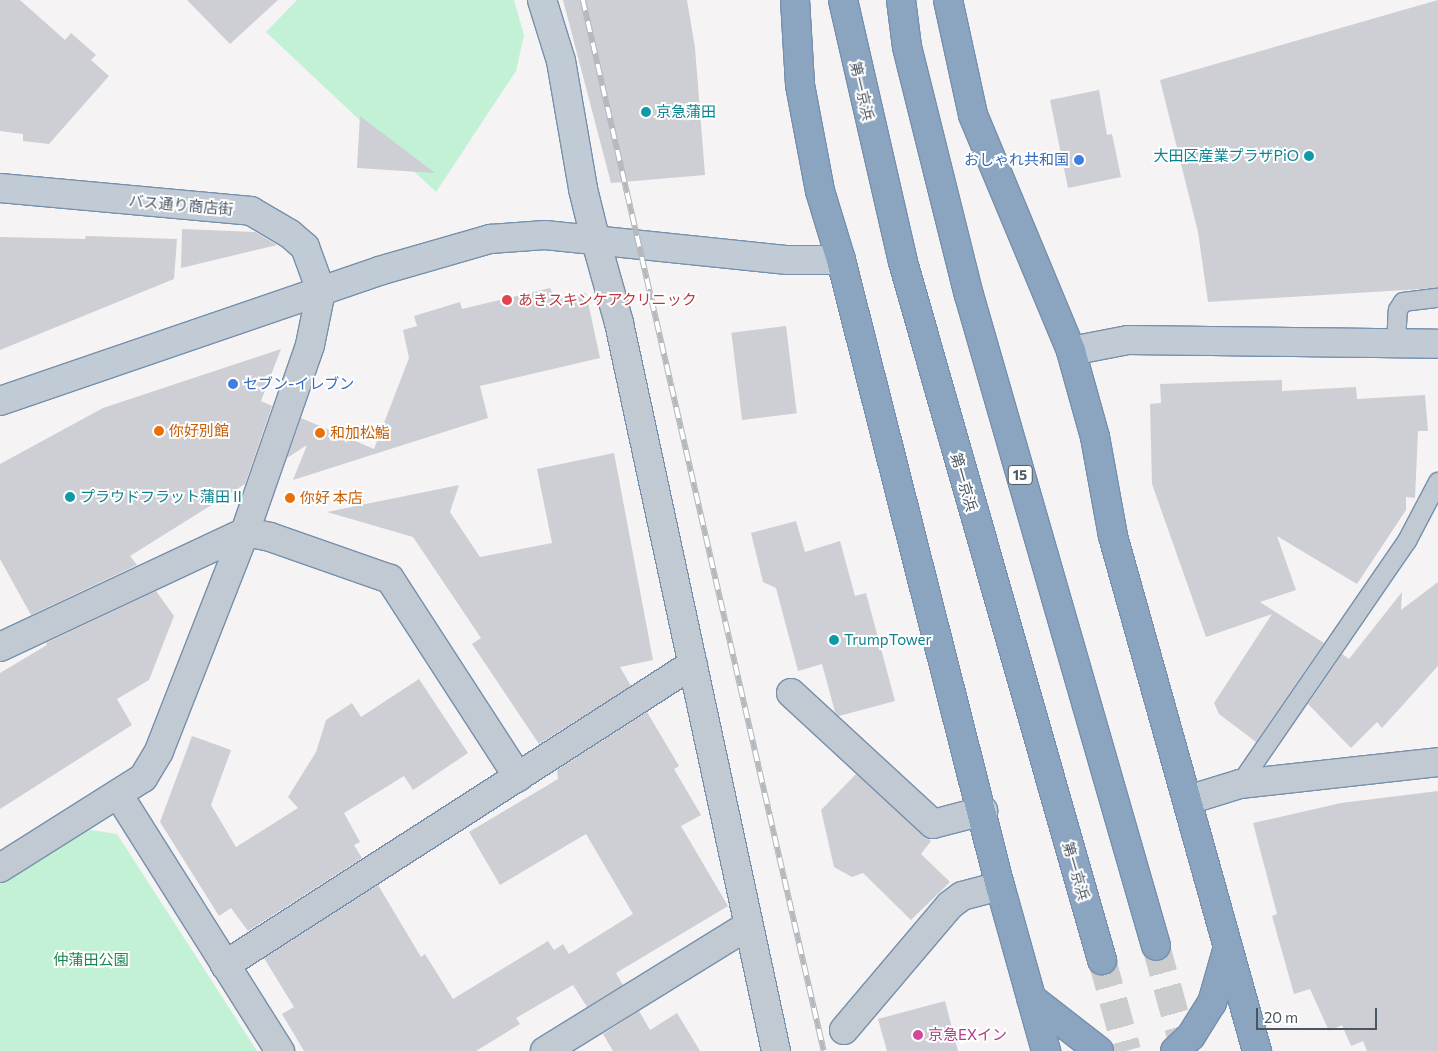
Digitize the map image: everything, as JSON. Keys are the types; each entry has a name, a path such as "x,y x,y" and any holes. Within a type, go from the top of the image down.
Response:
{"highway":[{"path":"795,0 800,85 820,191 841,260 983,811 1000,886 1046,1051"},
{"name":"第一京浜","path":"843,0 903,262 1102,960"},
{"name":"15","path":"901,0 907,47 968,295 1156,946"},
{"path":"951,1 973,115 1071,351 1095,437 1113,536 1257,1051"},
{"path":"1175,1051 1191,1036 1212,1003 1228,947"},
{"path":"1031,998 1099,1051"}],"street":[{"path":"542,0 561,61 583,189 615,305 694,664 746,927 776,1051"},
{"name":"バス通り商店街","path":"0,188 251,211 290,234 305,247 321,291"},
{"path":"0,401 321,291 490,239 545,235 595,238 755,257 841,260"},
{"path":"0,868 143,778 159,751 245,532 310,345 321,291"},
{"path":"1071,351 1128,340 1438,344"},
{"path":"0,647 245,532 270,537 390,579 518,777"},
{"path":"225,965 694,664"},
{"path":"790,694 933,824 983,811"},
{"path":"1188,800 1240,784 1438,762"},
{"path":"118,794 280,1051"},
{"path":"844,1030 950,905 962,896 1000,886"},
{"path":"545,1051 746,927"}],"lane":[{"path":"1396,344 1398,310 1403,302 1438,298"},
{"path":"1240,784 1407,541 1438,482"}],"green space":[{"path":"297,0 514,0 524,35 516,71 436,192 266,32"},
{"name":"仲蒲田公園","path":"85,829 117,834 257,1051 0,1051 0,883"}],"building":[{"path":"0,0 20,0 65,40 71,33 96,55 91,60 109,76 49,144 23,141 23,134 0,131"},
{"path":"187,0 278,0 230,44"},
{"name":"京急蒲田","path":"563,0 687,0 695,48 705,175 611,183"},
{"name":"大田区産業プラザPiO","path":"1438,0 1438,288 1208,302 1198,232 1160,80"},
{"path":"1099,90 1107,135 1112,134 1121,177 1068,188 1050,100"},
{"path":"360,116 435,173 357,168"},
{"path":"182,229 255,232 277,245 181,268"},
{"path":"86,236 177,239 174,279 0,350 0,237 85,239"},
{"path":"550,288 555,300 586,293 600,358 480,386 488,418 293,480 307,445 287,458 301,418 374,449 409,358 403,330 417,326 414,316 460,302 462,309"},
{"path":"786,326 797,413 742,420 731,333"},
{"path":"281,349 261,401 272,406 245,484 130,556 137,565 31,615 0,559 0,464 103,408"},
{"path":"1282,380 1282,391 1356,387 1357,399 1425,395 1428,431 1418,431 1415,498 1406,497 1406,510 1357,584 1277,536 1296,590 1260,602 1324,643 1256,742 1219,714 1214,703 1272,614 1206,637 1152,484 1150,404 1161,403 1160,384"},
{"path":"614,453 653,660 620,667 631,686 539,744 472,644 481,638 413,537 327,512 459,485 450,512 480,557 552,543 537,469"},
{"path":"796,521 805,552 840,541 855,596 866,593 895,701 839,716 835,712 822,664 798,671 776,588 763,582 751,533"},
{"path":"1438,582 1438,666 1382,728 1377,722 1351,748 1308,704 1342,654 1349,659 1402,592 1401,610"},
{"path":"156,591 174,616 149,680 117,699 132,725 0,809 0,673 47,645 46,643"},
{"path":"419,679 468,753 413,790 404,776 344,813 360,842 354,845 362,858 248,931 231,908 219,916 160,822 192,736 231,750 211,805 236,847 298,808 288,797 316,752 326,720 352,703 361,717"},
{"path":"647,712 679,766 674,769 701,815 681,826 728,906 616,973 623,985 587,1007 573,985 516,1018 520,1024 476,1051 304,1051 282,1014 294,1007 264,958 378,885 421,957 425,954 453,999 548,941 554,950 563,944 569,954 633,914 586,834 500,885 469,832 558,779 557,770"},
{"path":"856,774 931,841 921,854 950,882 911,920 863,873 852,877 834,867 821,810"},
{"path":"1438,791 1438,1051 1367,1051 1363,1041 1351,1046 1342,1025 1329,1031 1310,989 1294,994 1272,916 1277,914 1253,823 1341,803"},
{"name":"京急EXイン","path":"945,1001 958,1051 887,1051 878,1019"},
{"path":"639,1011 650,1030 677,1013 700,1051 613,1051 603,1034"}],"tunnel":[{"path":"1156,946 1185,1051"},
{"path":"1102,960 1127,1051"}],"railway":[{"path":"583,0 824,1051"}],"place":[{"name":"京急蒲田","path":"646,112"},
{"name":"大田区産業プラザPiO","path":"1309,156"},
{"name":"おしゃれ共和国","path":"1079,160"},
{"name":"あきスキンケアクリニック","path":"507,300"},
{"name":"セブン-イレブン","path":"233,384"},
{"name":"你好別館","path":"159,431"},
{"name":"和加松鮨","path":"320,433"},
{"name":"プラウドフラット蒲田Ⅱ","path":"70,497"},
{"name":"你好 本店","path":"290,498"},
{"name":"TrumpTower","path":"834,640"},
{"name":"京急EXイン","path":"918,1035"}]}
